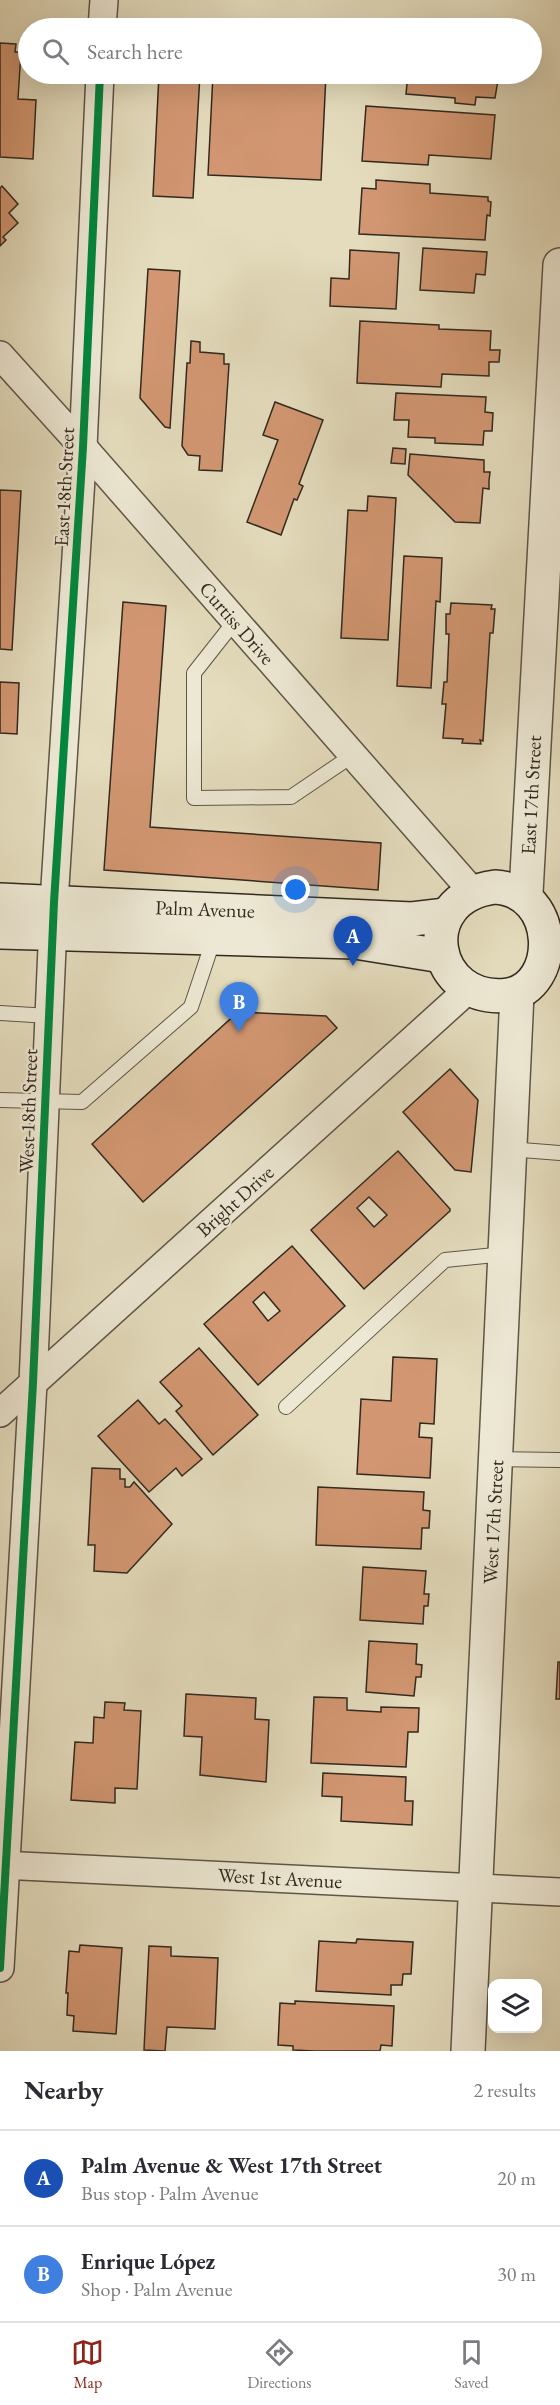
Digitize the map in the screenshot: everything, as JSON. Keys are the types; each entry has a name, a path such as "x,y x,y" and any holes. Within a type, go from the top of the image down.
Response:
{"street":[{"path":"103,18 104,0"},
{"name":"East 18th Street","path":"54,902 83,447 100,84"},
{"name":"East 17th Street","path":"526,893 560,265"},
{"name":"Curtiss Drive","path":"0,356 83,447 473,892"},
{"path":"495,887 526,893 540,901 559,928 555,970 531,988 517,994 495,996 470,988 454,977 442,956 440,938 446,915 463,897 473,892 495,887"},
{"name":"Palm Avenue","path":"0,900 412,919 446,915"},
{"name":"West 18th Street","path":"0,1968 3,1865 33,1383 54,902"},
{"name":"Palm Avenue","path":"0,932 355,942 442,956"},
{"name":"Bright Drive","path":"0,1413 470,988"},
{"name":"West 17th Street","path":"468,2051 517,994"},
{"name":"West 1st Avenue","path":"3,1865 560,1892"}],"lane":[{"path":"235,621 194,673 194,798 291,797 353,755"},
{"path":"0,1100 82,1102 191,1007 214,938"},
{"path":"0,1012 49,1016"},
{"path":"509,1149 560,1153"},
{"path":"286,1407 445,1260 505,1254"},
{"path":"496,1459 560,1460"}],"building":[{"path":"0,43 16,44 18,99 36,100 33,159 0,157"},
{"path":"159,84 199,84 193,198 153,196"},
{"path":"213,84 326,84 321,180 208,175"},
{"path":"407,84 497,84 495,98 476,97 475,105 455,103 455,98 406,94"},
{"path":"366,106 495,115 491,159 429,155 428,165 362,161"},
{"path":"376,180 430,184 430,193 488,197 488,201 491,202 490,216 487,215 485,240 359,234 362,188 376,189"},
{"path":"2,186 18,204 9,213 18,223 3,237 6,240 0,246 0,188"},
{"path":"423,248 487,252 485,275 476,274 474,293 420,290"},
{"path":"350,250 399,253 396,309 330,306 331,278 349,279"},
{"path":"148,269 180,271 170,428 165,427 140,398"},
{"path":"360,321 439,325 439,329 491,331 490,350 500,350 499,362 489,362 489,376 442,374 441,387 357,383"},
{"path":"191,341 200,342 200,352 224,354 224,364 229,364 222,471 199,470 200,456 188,455 182,446 187,363 190,363"},
{"path":"396,393 486,397 485,412 493,413 492,431 484,431 483,445 435,443 435,438 408,437 409,420 394,420"},
{"path":"275,402 323,420 299,484 303,486 297,500 294,499 281,535 247,522 278,440 263,435"},
{"path":"393,448 406,449 405,464 391,463"},
{"path":"410,454 484,460 484,472 490,472 489,489 483,488 480,523 455,522 408,475"},
{"path":"0,490 21,491 12,650 0,649"},
{"path":"368,496 396,498 388,640 341,638 348,510 367,511"},
{"path":"404,556 442,558 440,602 436,601 431,688 397,686"},
{"path":"123,602 166,606 150,827 381,843 378,890 104,870"},
{"path":"451,603 492,605 491,609 495,609 493,633 490,633 481,744 462,743 463,739 443,738 446,704 442,704 444,682 447,682 449,634 446,634 446,614 450,614"},
{"path":"0,682 19,683 17,734 0,733"},
{"path":"238,1012 326,1016 337,1028 143,1202 92,1144"},
{"path":"450,1069 478,1100 471,1172 455,1170 403,1112"},
{"path":"398,1151 450,1209 364,1289 311,1230","holes":["369,1197 387,1215 374,1227 357,1208"]},
{"path":"292,1246 345,1306 258,1385 204,1324","holes":["264,1292 280,1311 268,1321 253,1302"]},
{"path":"199,1348 258,1415 213,1455 176,1411 182,1406 160,1382"},
{"path":"393,1357 437,1359 434,1424 420,1423 419,1437 432,1438 430,1478 357,1474 361,1399 391,1401"},
{"path":"138,1400 159,1424 165,1419 202,1459 182,1476 176,1468 149,1492 98,1436"},
{"path":"92,1468 120,1469 120,1479 125,1479 125,1487 130,1487 134,1482 172,1524 127,1573 94,1571 95,1545 88,1545"},
{"path":"318,1487 424,1492 423,1510 430,1511 429,1528 422,1528 421,1549 316,1545"},
{"path":"363,1567 426,1571 424,1594 429,1594 428,1606 424,1606 423,1624 360,1620"},
{"path":"369,1641 417,1644 416,1664 422,1665 421,1677 416,1677 414,1696 366,1692"},
{"path":"558,1662 560,1662 560,1699 556,1699"},
{"path":"186,1694 256,1698 255,1719 269,1720 266,1782 200,1775 202,1737 184,1736"},
{"path":"314,1697 347,1698 347,1710 381,1712 381,1707 419,1708 418,1732 408,1732 406,1767 311,1763"},
{"path":"105,1702 125,1703 124,1710 141,1711 137,1789 115,1788 115,1803 71,1800 75,1742 93,1743 94,1717 104,1718"},
{"path":"323,1773 406,1777 405,1801 413,1801 412,1825 341,1821 342,1797 322,1796"},
{"path":"357,1939 413,1942 411,1974 403,1974 402,1985 391,1985 391,1995 316,1991 319,1941 356,1943"},
{"path":"80,1945 122,1948 116,2034 73,2031 74,2016 67,2015 69,1951 79,1952"},
{"path":"149,1946 171,1947 171,1956 218,1958 215,2029 167,2027 165,2051 144,2050"},
{"path":"295,2001 394,2006 392,2046 381,2045 380,2051 315,2051 293,2050 293,2046 278,2045 280,2003 295,2004"}],"cycle path":[{"path":"0,1968 33,1383 54,902 83,447 100,84"}],"place":[{"name":"Palm Avenue & West 17th Street","path":"353,966"},
{"name":"Enrique López","path":"239,1032"}]}
